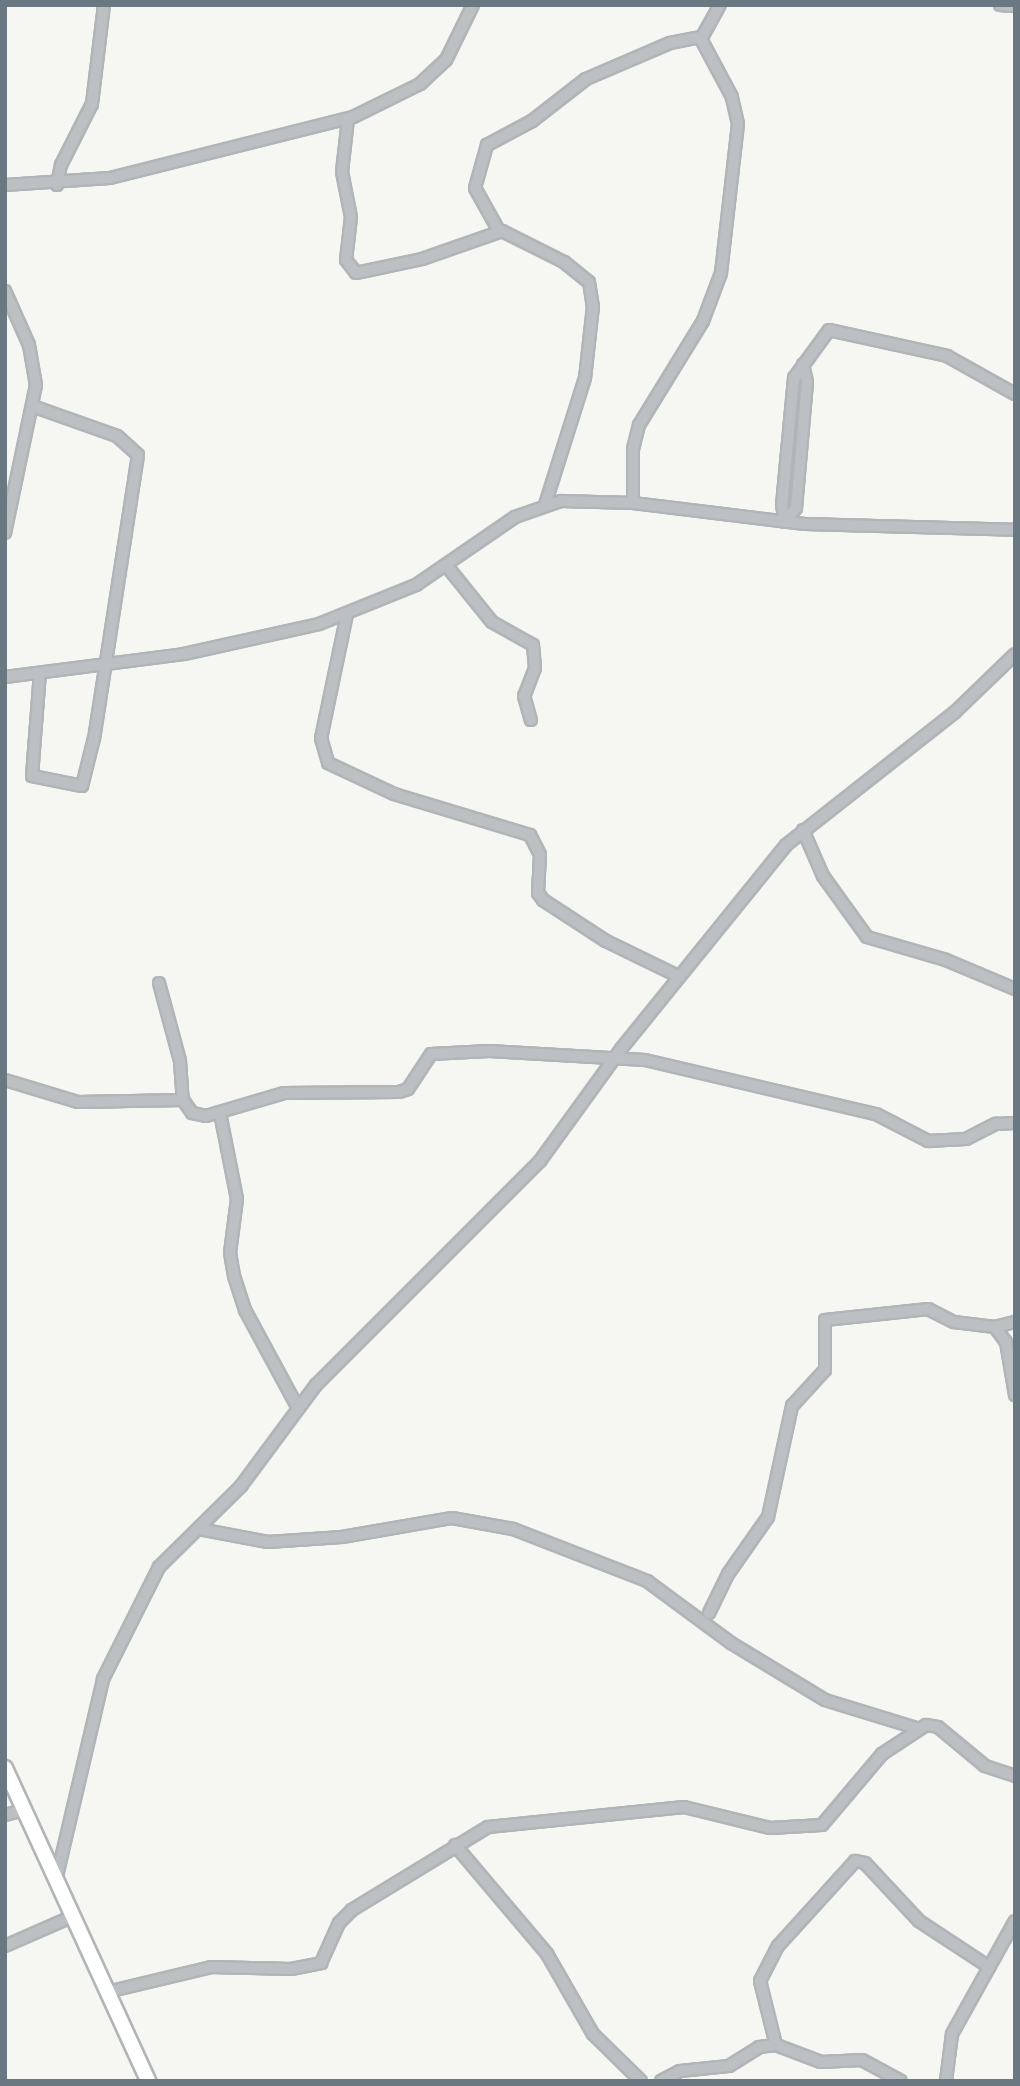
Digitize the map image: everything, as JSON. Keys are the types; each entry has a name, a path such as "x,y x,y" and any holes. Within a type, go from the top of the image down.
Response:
{"main road":[{"path":"5,1768 148,2081"}],"street":[{"path":"57,184 61,165 92,104 104,5"},
{"path":"5,185 57,184 110,178 348,119 420,84 457,45 474,5"},
{"path":"633,503 633,449 639,425 703,321 720,273 738,124 732,97 716,75 702,37 720,5"},
{"path":"1000,5 1014,6"},
{"path":"545,505 585,378 592,288 564,262 499,231 476,193 476,173 487,145 532,121 586,79 670,43 702,37"},
{"path":"348,119 342,172 350,205 346,260 351,270 362,274 402,265 499,231"},
{"path":"5,292 29,345 35,407 5,533"},
{"path":"785,522 796,508 807,382 803,363 830,330 840,329 947,356 1015,394"},
{"path":"35,407 117,436 137,451 82,786 32,776 40,673"},
{"path":"5,677 103,665 268,639 347,614 446,565 515,517 545,505 587,499 785,522 1015,530"},
{"path":"446,565 492,622 533,645 535,668 524,696 531,720"},
{"path":"347,614 321,738 328,763 394,794 530,835 540,855 537,881 543,900 606,941 678,976"},
{"path":"56,1880 103,1679 159,1567 241,1486 298,1408 540,1161 678,976 803,830 956,712 1015,654"},
{"path":"803,830 836,899 867,937 946,960 1015,989"},
{"path":"159,983 180,1061 183,1100 192,1113 220,1113 284,1093 399,1092 408,1089 424,1060 441,1050 645,1060 876,1114 928,1141 966,1139 996,1124 1015,1123"},
{"path":"5,1080 78,1102 183,1100"},
{"path":"220,1113 237,1199 231,1266 245,1310 298,1408"},
{"path":"709,1613 728,1574 768,1517 792,1406 825,1370 825,1320 928,1309 954,1322 995,1327 1015,1322"},
{"path":"995,1327 1006,1342 1015,1395"},
{"path":"199,1529 268,1542 342,1537 462,1517 513,1529 647,1581 731,1643 825,1700 919,1729 938,1727 985,1766 1015,1776"},
{"path":"107,1992 211,1967 291,1969 321,1963 339,1923 352,1910 455,1844 488,1827 530,1819 580,1819 684,1807 770,1828 822,1825 867,1769 919,1729"},
{"path":"5,1815 24,1810"},
{"path":"455,1844 547,1954 593,2034 641,2081"},
{"path":"776,2045 760,1981 778,1946 855,1861 865,1863 919,1922 989,1967"},
{"path":"5,1946 71,1917"},
{"path":"946,2081 952,2034 1015,1921"},
{"path":"661,2081 680,2071 729,2066 759,2047 776,2045 814,2061 862,2060 901,2081"}]}
